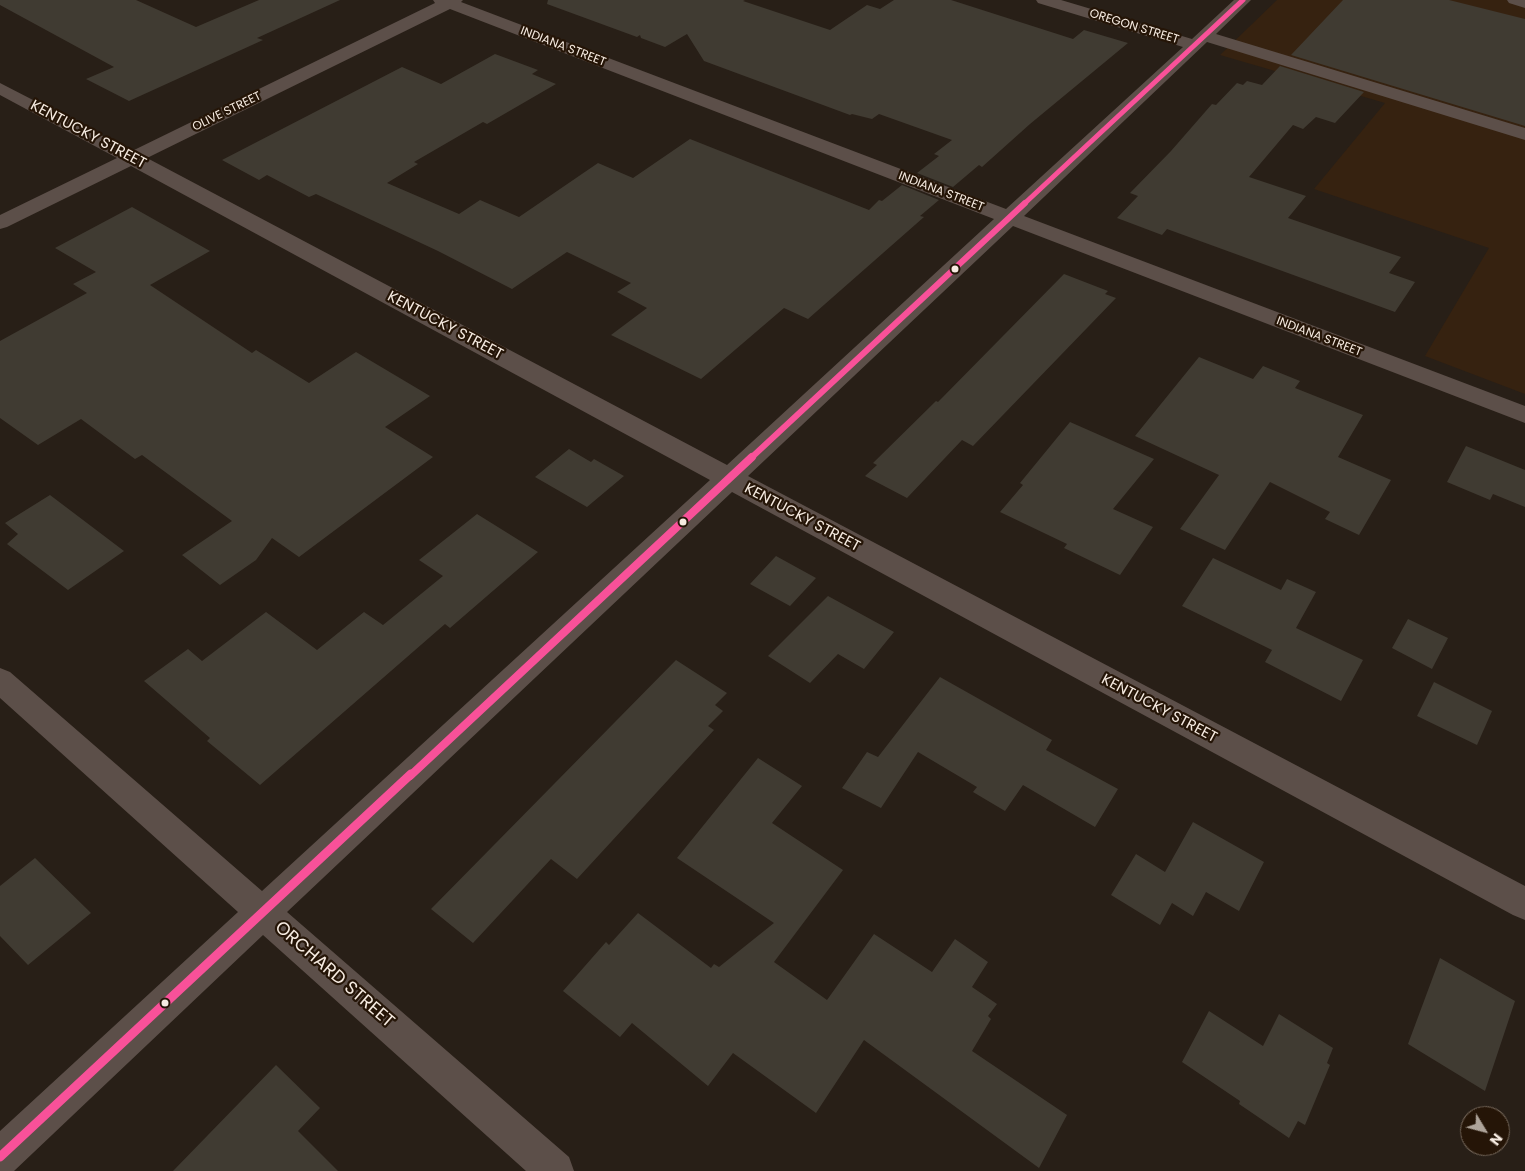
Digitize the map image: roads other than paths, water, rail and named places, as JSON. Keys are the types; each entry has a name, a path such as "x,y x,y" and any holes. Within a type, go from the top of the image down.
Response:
{"street":[{"name":"OREGON STREET","path":"1044,0 1200,40 1525,134"},
{"path":"0,1157 1243,0"},
{"path":"1516,0 1525,3"},
{"name":"OLIVE STREET","path":"0,223 448,1"},
{"name":"INDIANA STREET","path":"448,1 1525,415"},
{"name":"KENTUCKY STREET","path":"0,88 1525,904"},
{"name":"ORCHARD STREET","path":"0,680 555,1171"}]}
